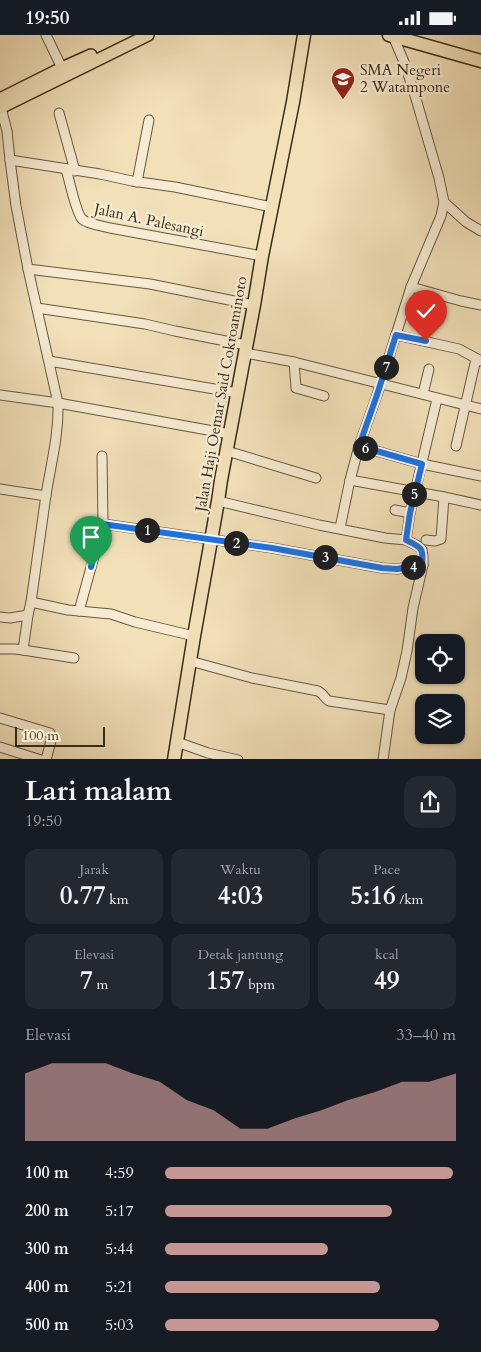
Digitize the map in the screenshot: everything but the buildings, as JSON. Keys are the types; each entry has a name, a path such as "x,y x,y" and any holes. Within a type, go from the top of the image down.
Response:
{"highway":[{"name":"Jalan Haji Oemar Said Cokroaminoto","path":"174,759 181,706 221,480 304,35"},
{"path":"391,36 481,61"}],"main road":[{"path":"0,104 62,68 134,35"},
{"path":"0,104 148,35"}],"street":[{"path":"46,35 62,68"},
{"path":"340,528 359,446 381,384 411,287 441,216 444,202 439,177 414,92 404,62 391,36"},
{"path":"0,104 7,131 16,206 28,269 58,403 56,437 23,651"},
{"path":"60,113 70,170"},
{"path":"137,182 149,120"},
{"path":"10,160 175,187 272,207"},
{"name":"Jalan A. Palesangi","path":"70,170 78,210 81,217 86,221 110,228 262,256"},
{"path":"444,202 466,222 481,231"},
{"path":"28,269 150,284 254,305"},
{"path":"411,287 481,305"},
{"path":"37,308 145,324 481,409"},
{"path":"396,335 459,349 479,360 465,405 456,446"},
{"path":"49,361 238,393"},
{"path":"294,362 296,388 324,396"},
{"path":"422,394 429,369"},
{"path":"0,395 58,403 230,434"},
{"path":"406,540 414,492 437,399"},
{"path":"359,446 422,464 481,476"},
{"path":"227,451 316,478"},
{"path":"79,611 102,524 102,456"},
{"path":"350,480 481,505"},
{"path":"0,489 46,497"},
{"path":"426,540 435,541 440,539 444,497"},
{"path":"218,501 319,525 406,540 422,550 422,565 407,651 401,678 390,711 383,759"},
{"path":"395,510 410,513"},
{"path":"102,524 272,548 382,568 397,569 422,565"},
{"path":"31,602 68,610 111,614 135,622 194,636"},
{"path":"0,617 10,618 28,615"},
{"path":"0,649 15,649 74,658"},
{"path":"190,661 252,678 318,691 324,694 329,701 390,711"},
{"path":"0,717 50,733 52,737 46,759"},
{"path":"177,741 208,753 238,759"},
{"path":"0,747 15,756 41,759"}],"place":[{"name":"SMA Negeri 2 Watampone","path":"343,100"}],"route":[{"path":"91,567 102,524 272,548 382,568 411,568 422,565 422,550 406,540 410,513 422,464 359,446 396,335 426,341"}]}
